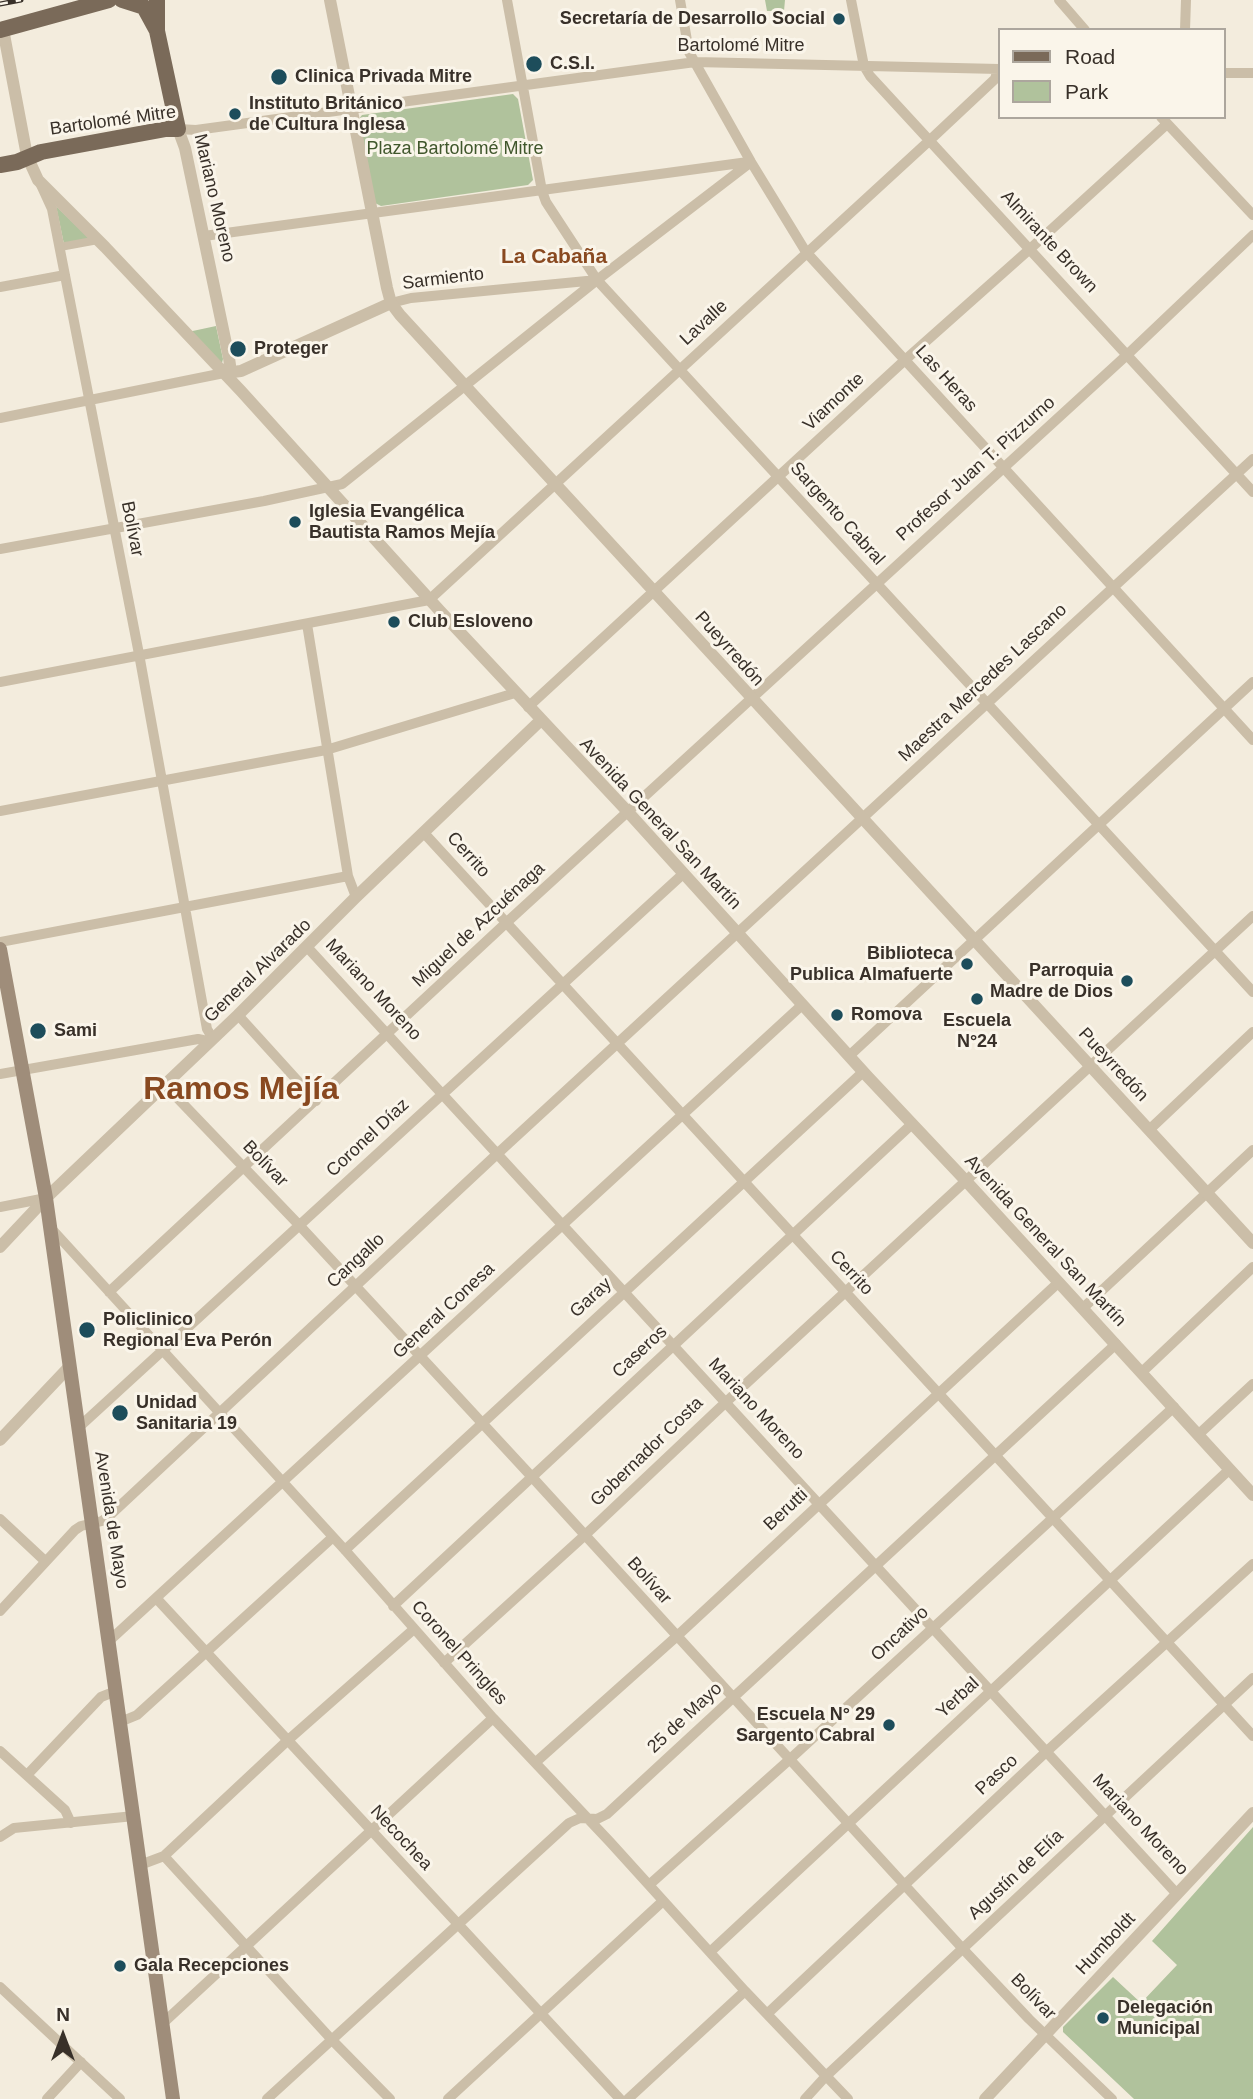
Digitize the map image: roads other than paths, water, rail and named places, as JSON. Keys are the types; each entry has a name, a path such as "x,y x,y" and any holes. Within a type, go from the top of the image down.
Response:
{"main road":[{"path":"2,29 110,0"},
{"name":"Mariano Moreno","path":"122,0 144,7 157,31"},
{"name":"Mariano Moreno","path":"157,0 157,31 178,130"},
{"name":"Bartolomé Mitre","path":"0,165 17,162 27,156 124,136 178,130"},
{"name":"Avenida de Mayo","path":"0,949 46,1198 173,2099"}],"street":[{"name":"Pueyrredón","path":"330,0 391,303 409,326 751,699 1253,1243"},
{"name":"Sargento Cabral","path":"507,0 542,191 597,280 1253,992"},
{"name":"Las Heras","path":"680,0 689,52 806,252 1253,740"},
{"name":"Almirante Brown","path":"850,0 864,66 1253,492"},
{"path":"1059,0 1083,28"},
{"path":"1185,28 1186,0"},
{"name":"Bolívar","path":"2,29 27,156 52,209 60,247 139,654 209,1042"},
{"name":"Bartolomé Mitre","path":"178,130 196,130 695,62 998,69"},
{"name":"Lavalle","path":"429,600 930,140 995,79 998,72"},
{"path":"1225,73 1253,73"},
{"path":"1164,120 1253,215"},
{"name":"Viamonte","path":"528,707 905,360 1031,248 1164,120"},
{"name":"Mariano Moreno","path":"178,130 183,141 229,358 230,365 224,373"},
{"path":"204,236 751,162"},
{"path":"0,550 328,489 342,484 597,280 751,162"},
{"name":"Avenida General San Martín","path":"38,180 224,373 429,600 628,812 863,1072 1253,1495"},
{"name":"Profesor Juan T. Pizzurno","path":"628,812 1128,354 1253,234"},
{"path":"60,247 98,240"},
{"path":"0,287 65,275"},
{"name":"Sarmiento","path":"224,373 241,371 391,303 411,298 597,280"},
{"path":"0,418 224,373"},
{"name":"Maestra Mercedes Lascano","path":"737,934 1253,459"},
{"path":"0,682 429,600"},
{"path":"307,624 348,876 356,897"},
{"path":"849,1056 1253,681"},
{"path":"0,811 326,750 515,693"},
{"name":"General Alvarado","path":"0,1247 46,1198 239,1015 356,897 541,720"},
{"name":"Miguel de Azcuénaga","path":"110,1292 628,812"},
{"name":"Cerrito","path":"424,833 1253,1736"},
{"name":"Coronel Díaz","path":"78,1428 683,874"},
{"path":"0,942 348,876"},
{"name":"Gobernador Costa","path":"444,1663 1253,915"},
{"name":"Cangallo","path":"0,1611 75,1530 108,1517 354,1286 737,934"},
{"name":"Mariano Moreno","path":"308,948 1177,1894"},
{"name":"General Conesa","path":"110,1641 802,1005"},
{"path":"239,1015 316,1101"},
{"path":"1149,1130 1253,1032"},
{"path":"0,1074 198,1038 209,1042"},
{"name":"Garay","path":"345,1550 863,1072"},
{"name":"Bolívar","path":"164,1084 300,1226 419,1358 532,1477 962,1949 1045,2035 1112,2099"},
{"name":"Caseros","path":"393,1606 912,1124"},
{"path":"1083,1308 1253,1150"},
{"path":"0,1207 46,1198"},
{"name":"Coronel Pringles","path":"49,1226 345,1550 493,1718 848,2099"},
{"path":"1142,1372 1253,1267"},
{"name":"Berutti","path":"536,1762 676,1637 1059,1282"},
{"name":"25 de Mayo","path":"267,2099 569,1823 580,1818 597,1819 607,1814 1116,1344"},
{"path":"0,1440 69,1367"},
{"path":"1199,1434 1253,1384"},
{"name":"Oncativo","path":"649,1885 1174,1407"},
{"name":"Yerbal","path":"710,1952 1230,1469"},
{"path":"0,1519 45,1561"},
{"path":"120,1722 137,1714 333,1537"},
{"name":"Pasco","path":"767,2014 1046,1752 1253,1564"},
{"name":"Necochea","path":"158,1599 620,2099"},
{"path":"140,1865 164,1856 287,1741 414,1629"},
{"name":"Agustín de Elía","path":"805,2099 826,2076 1253,1678"},
{"path":"27,1775 101,1697 116,1691"},
{"path":"162,2024 493,1718"},
{"path":"0,1751 65,1810 71,1823"},
{"name":"Humboldt","path":"985,2099 1253,1814"},
{"path":"0,1837 14,1828 134,1816"},
{"path":"164,1856 332,2040 390,2099"},
{"path":"448,2099 663,1901"},
{"path":"0,1987 120,2099"},
{"path":"628,2099 745,1991"},
{"path":"47,2099 80,2062"}],"railway":[{"path":"0,4 21,0"}],"place":[{"name":"Secretaría de Desarrollo Social","path":"839,19"},
{"name":"C.S.I.","path":"534,64"},
{"name":"Clinica Privada Mitre","path":"279,77"},
{"name":"Instituto Británico de Cultura Inglesa","path":"235,114"},
{"name":"Proteger","path":"238,349"},
{"name":"Iglesia Evangélica Bautista Ramos Mejía","path":"295,522"},
{"name":"Club Esloveno","path":"394,622"},
{"name":"Biblioteca Publica Almafuerte","path":"967,964"},
{"name":"Parroquia Madre de Dios","path":"1127,981"},
{"name":"Escuela N°24","path":"977,999"},
{"name":"Romova","path":"837,1015"},
{"name":"Sami","path":"38,1031"},
{"name":"Policlinico Regional Eva Perón","path":"87,1330"},
{"name":"Unidad Sanitaria 19","path":"120,1413"},
{"name":"Escuela N° 29 Sargento Cabral","path":"889,1725"},
{"name":"Gala Recepciones","path":"120,1966"},
{"name":"Delegación Municipal","path":"1103,2018"}],"district":[{"name":"La Cabaña","path":"554,257"},
{"name":"Ramos Mejía","path":"241,1090"}],"park label":[{"name":"Plaza Bartolomé Mitre","path":"455,149"}]}
